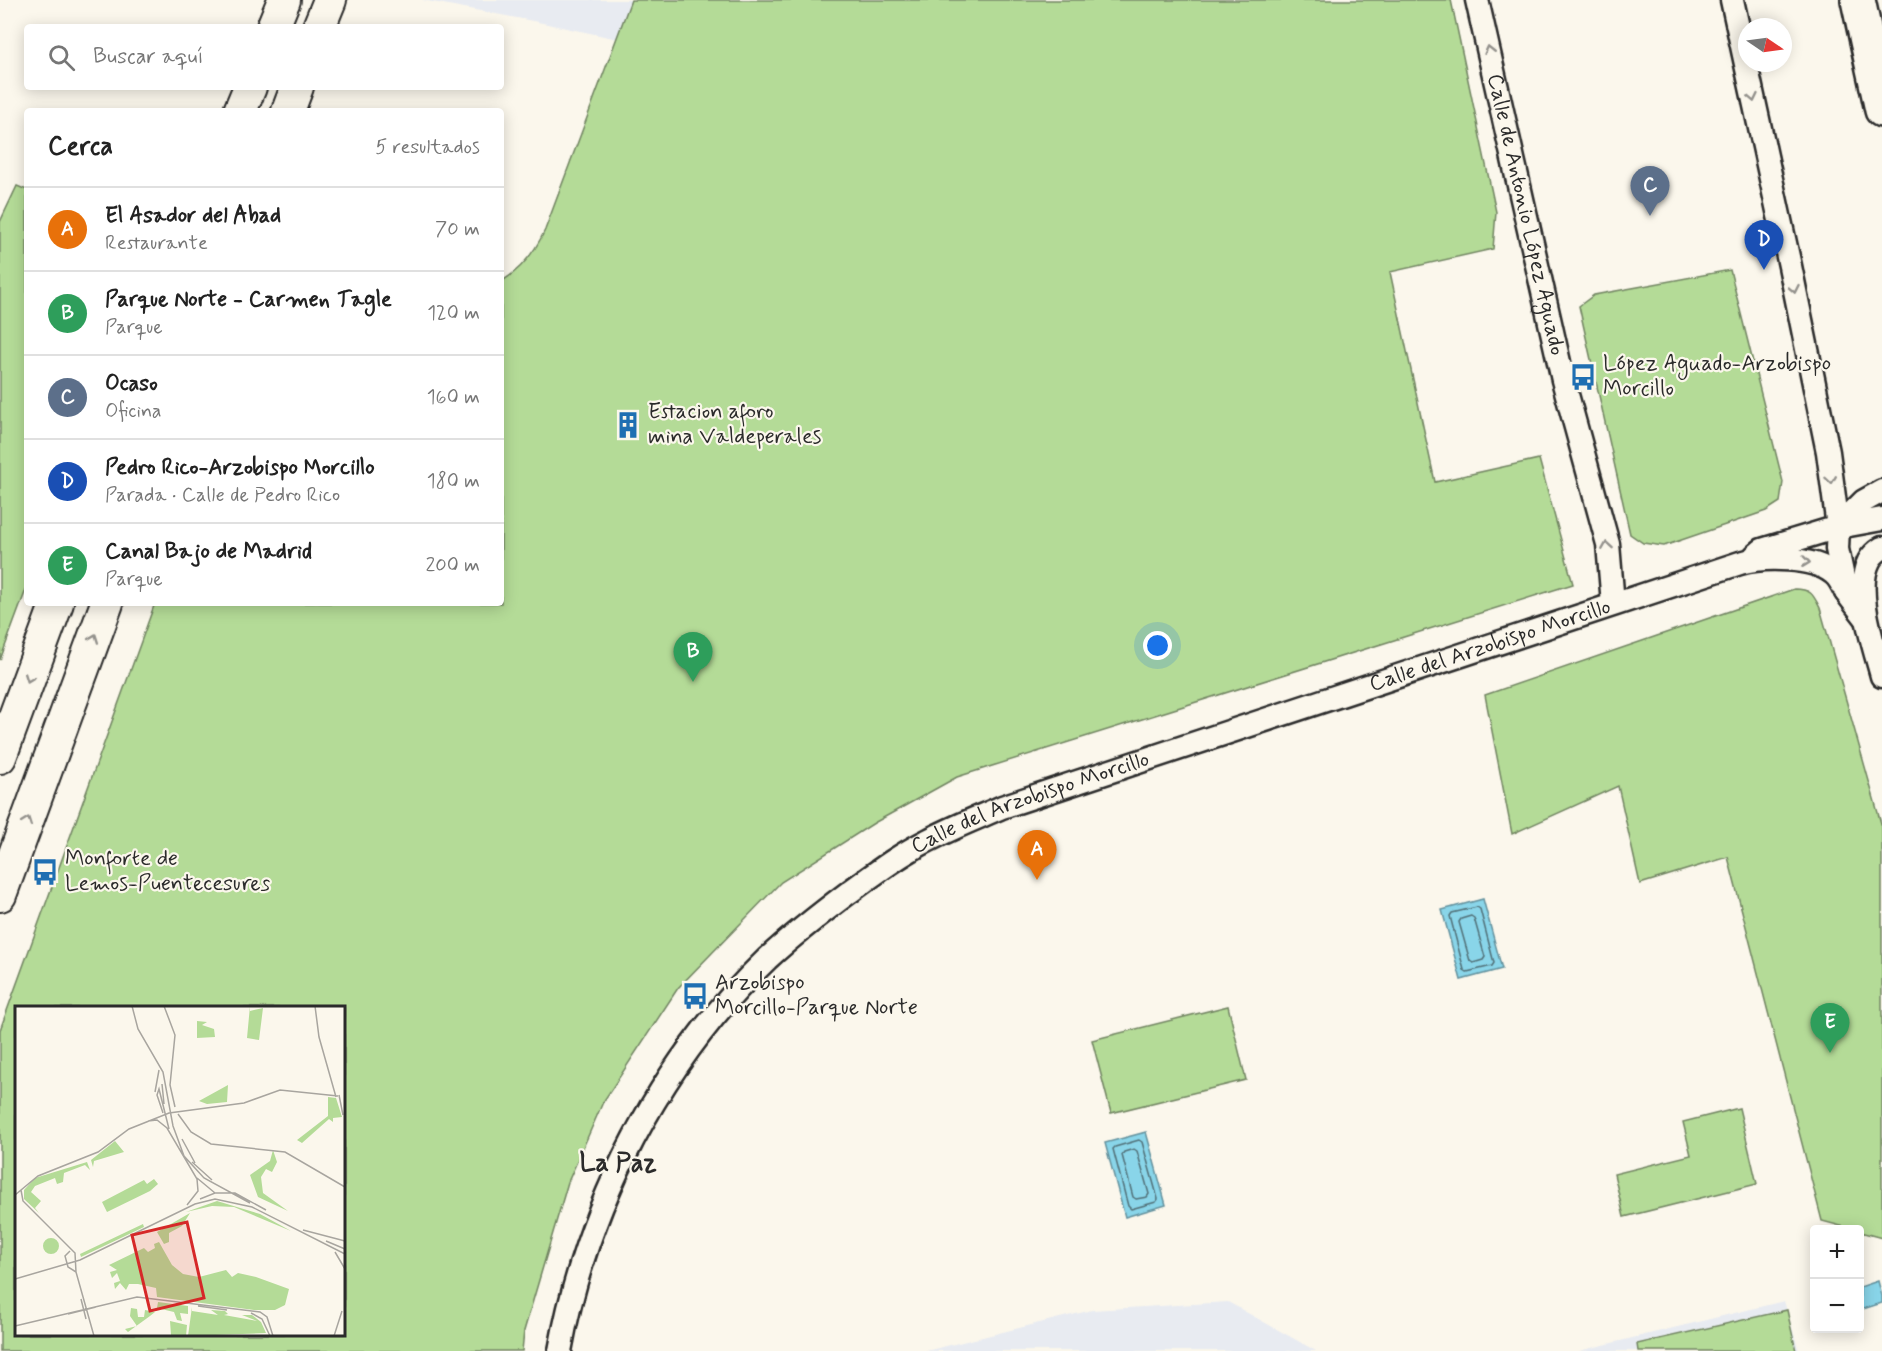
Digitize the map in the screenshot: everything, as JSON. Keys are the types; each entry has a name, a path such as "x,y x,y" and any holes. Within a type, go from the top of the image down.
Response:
{"highway":[{"path":"1858,0 1882,110"}],"street":[{"path":"274,24 284,0"},
{"path":"321,24 330,0"},
{"name":"Calle de Antonio López Aguado","path":"1477,0 1563,381 1608,544 1613,604"},
{"path":"1732,0 1828,452 1838,527 1837,549 1846,592"},
{"path":"241,108 249,90"},
{"path":"289,108 296,90"},
{"path":"1838,527 1864,501 1882,491"},
{"name":"Calle del Arzobispo Morcillo","path":"1752,560 1762,550 1838,527 1882,519"},
{"path":"1882,548 1869,560 1864,586 1866,618 1882,676"},
{"name":"Calle del Arzobispo Morcillo","path":"560,1351 572,1296 601,1207 644,1119 673,1072 718,1011 767,959 822,912 871,876 926,842 1002,807 1752,560 1807,561 1820,564 1836,574 1846,592 1866,618"},
{"path":"0,757 56,606"},
{"path":"0,895 106,606"}],"shaded area":[{"path":"422,0 631,0 618,39"},
{"path":"1784,1301 1799,1351 1579,1351"},
{"path":"1228,1302 1316,1351 926,1351 1092,1310"}],"green space":[{"path":"631,0 1451,0 1496,212 1493,249 1390,272 1435,482 1539,459 1573,584 957,777 874,823 781,882 678,988 603,1102 568,1182 524,1331 522,1351 0,1351 0,1030 154,606 504,606 504,280 527,259 537,246"},
{"path":"17,186 24,189 24,595 0,660 0,222"},
{"path":"1730,270 1783,482 1780,502 1766,511 1664,546 1643,543 1630,534 1579,306 1594,295"},
{"path":"1794,589 1811,593 1820,608 1882,827 1882,1238 1864,1233 1864,1225 1837,1225 1822,1221 1728,857 1640,884 1618,786 1512,834 1485,695"},
{"path":"1228,1006 1246,1080 1111,1113 1092,1040"},
{"path":"1739,1108 1757,1184 1624,1217 1614,1174 1691,1155 1683,1122"},
{"path":"1787,1310 1796,1351 1638,1351 1637,1344"}],"water":[{"path":"1483,899 1502,969 1461,980 1442,910"},
{"path":"1146,1132 1166,1205 1125,1217 1105,1143"},
{"path":"1878,1281 1882,1303 1864,1309 1864,1286"}],"place":[{"name":"Ocaso","path":"1650,216"},
{"name":"Pedro Rico-Arzobispo Morcillo","path":"1764,270"},
{"name":"López Aguado-Arzobispo Morcillo","path":"1583,377"},
{"name":"Estacion aforo mina Valdeperales","path":"628,425"},
{"name":"Parque Norte - Carmen Tagle","path":"693,682"},
{"name":"Monforte de Lemos-Puentecesures","path":"45,872"},
{"name":"El Asador del Abad","path":"1037,880"},
{"name":"Arzobispo Morcillo-Parque Norte","path":"695,996"},
{"name":"Canal Bajo de Madrid","path":"1830,1053"}],"district":[{"name":"La Paz","path":"618,1164"}]}
